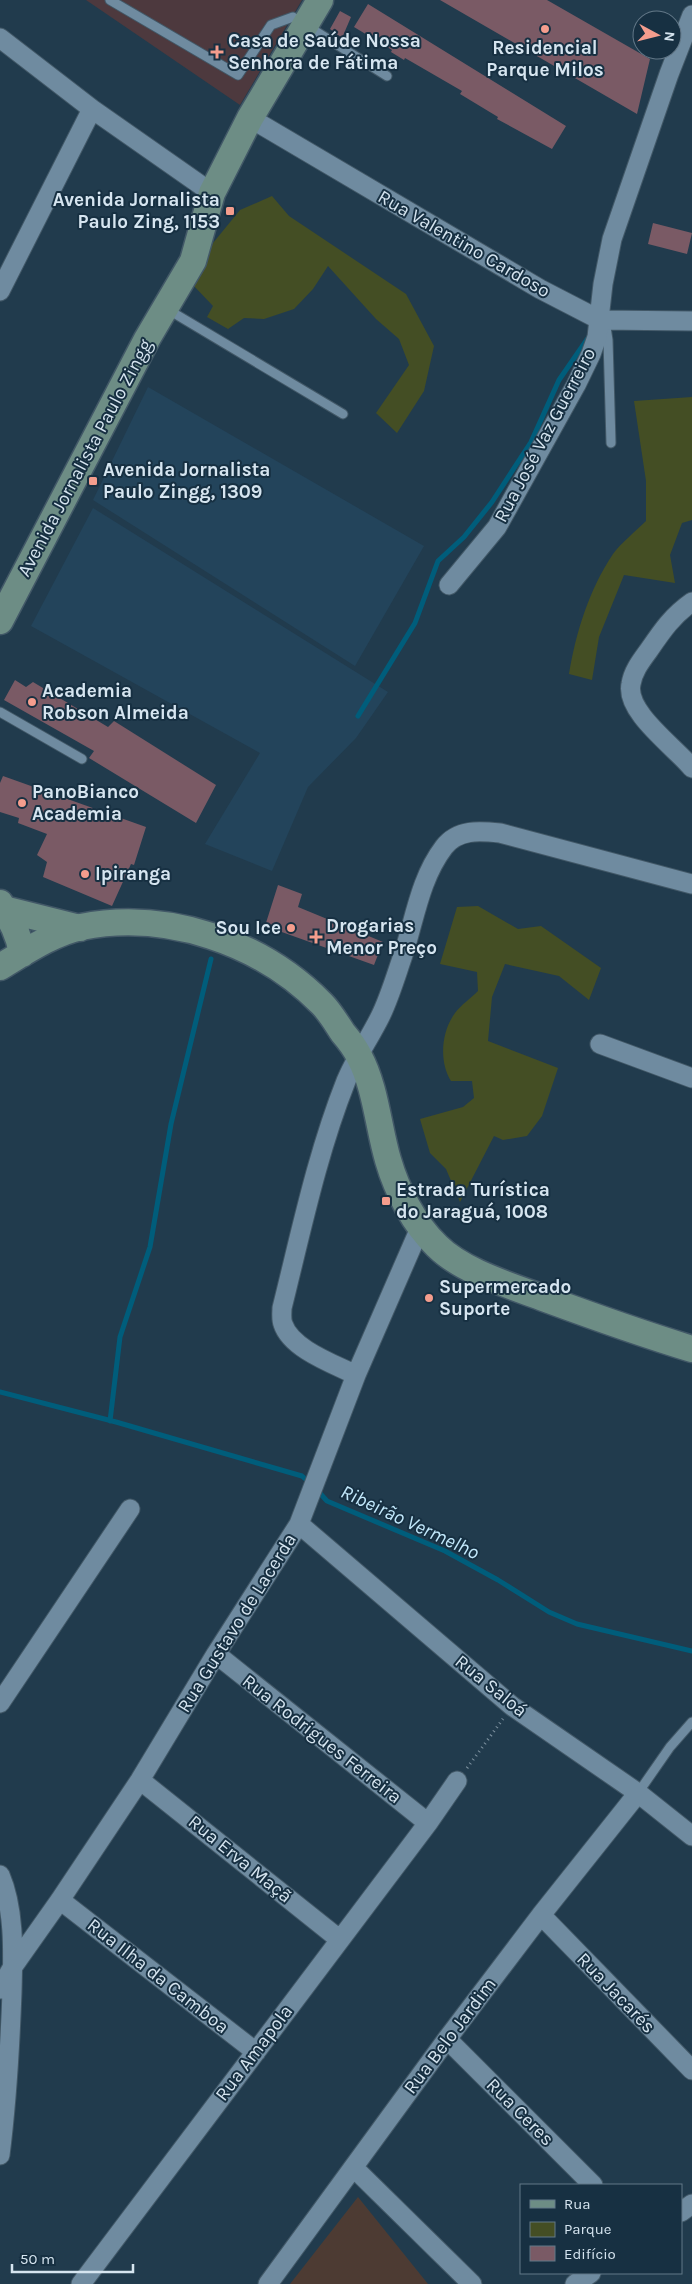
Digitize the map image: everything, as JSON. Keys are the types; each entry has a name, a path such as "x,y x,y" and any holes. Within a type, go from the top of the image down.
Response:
{"main road":[{"name":"Avenida Jornalista Paulo Zingg","path":"3,603 168,302 181,252 190,236 203,223 212,193 250,118 320,0"},
{"path":"1,906 80,928"},
{"path":"1,906 14,924 20,940 11,960"},
{"path":"11,960 59,935 80,928 108,924 157,924 199,932 233,943 255,953 296,980 324,1005 359,1055 372,1091 389,1162 420,1228 439,1248 457,1262 499,1281 574,1310 692,1350"}],"street":[{"name":"Rua José Vaz Guerreiro","path":"449,585 497,527 576,385 591,354 602,320 603,284 612,239 668,74 692,15"},
{"path":"0,38 92,109 212,193"},
{"path":"0,291 92,109"},
{"name":"Rua Valentino Cardoso","path":"250,118 540,289 602,320 692,321"},
{"path":"692,602 671,618 636,668 630,685 631,698 637,711 692,768"},
{"path":"356,1375 300,1346 287,1332 282,1323 282,1308 309,1196 328,1131 347,1080 380,1016 401,962 418,903 433,866 445,846 459,836 475,830 500,833 692,884"},
{"path":"600,1044 692,1078"},
{"name":"Rua Gustavo de Lacerda","path":"0,1989 12,1968 140,1780 216,1654 302,1518 356,1375 420,1228"},
{"path":"0,1703 7,1678 130,1509"},
{"name":"Rua Saloá","path":"302,1518 512,1706 638,1793 692,1836"},
{"name":"Rua Rodrigues Ferreira","path":"216,1654 428,1823"},
{"name":"Rua Erva Maçã","path":"140,1780 339,1939"},
{"name":"Rua Amapola","path":"80,2284 428,1823 457,1781"},
{"name":"Rua Belo Jardim","path":"268,2284 447,2039 541,1915 638,1793"},
{"path":"0,1875 4,1884 11,1926 12,1968 10,2060 0,2155"},
{"name":"Rua Ilha da Camboa","path":"60,1900 256,2052"},
{"name":"Rua Jacarés","path":"541,1915 692,2070"},
{"name":"Rua Ceres","path":"447,2039 593,2184"},
{"path":"354,2168 472,2284"},
{"path":"575,2284 590,2274"}],"lane":[{"path":"110,0 238,75 271,25 293,17 387,76"},
{"path":"168,302 343,414"},
{"path":"602,320 608,340 611,443"},
{"path":"0,712 82,759"},
{"path":"638,1793 670,1747 692,1722"}],"path":[{"path":"457,1781 512,1706"}],"shaded area":[{"name":"Casa de Saúde Nossa Senhora de Fátima","path":"86,0 302,0 240,105"},
{"path":"148,387 424,546 355,666 93,500"},
{"path":"93,508 388,692 356,738 308,787 272,871 205,844 260,753 31,626"},
{"path":"358,2197 428,2284 290,2284"}],"green space":[{"path":"272,196 289,216 406,294 434,346 424,391 397,433 376,413 409,365 399,339 376,319 328,266 313,289 294,309 264,319 244,318 228,329 207,317 213,306 193,285 213,243 240,210"},
{"path":"692,397 692,520 682,523 670,555 675,583 624,575 599,637 592,680 569,674 575,643 597,582 613,554 646,521 646,481 634,401"},
{"path":"478,906 518,929 541,926 601,968 589,1000 559,976 505,964 492,997 488,1041 558,1068 542,1116 527,1136 503,1140 494,1136 460,1202 446,1169 430,1153 420,1119 463,1107 474,1098 472,1081 451,1081 445,1065 443,1047 447,1029 455,1013 478,991 477,972 440,964 457,907"}],"building":[{"name":"Residencial Parque Milos","path":"440,0 547,0 632,49 632,60 650,60 637,114"},
{"path":"368,4 566,126 552,149 497,119 498,117 460,94 462,91 405,58 404,60 391,52 392,50 354,27"},
{"path":"340,11 351,17 342,38 330,29"},
{"path":"653,223 692,233 687,254 648,244"},
{"path":"15,680 26,687 33,682 108,727 114,721 216,785 196,823 89,758 94,751 4,700"},
{"path":"3,776 146,827 134,865 131,864 112,906 43,877 47,862 37,855 47,834 18,823 19,818 0,812 0,783"},
{"path":"278,885 302,894 298,907 383,942 374,965 265,926"}],"waterway":[{"path":"358,716 415,623 438,561 464,537 492,502 531,442 559,380 588,338"},
{"path":"110,1421 120,1337 150,1247 171,1124 211,959"},
{"name":"Ribeirão Vermelho","path":"0,1392 116,1422 302,1476 311,1484"},
{"name":"Ribeirão Vermelho","path":"317,1490 327,1501 445,1551 498,1580 549,1612 577,1624 692,1651"}],"place":[{"name":"Residencial Parque Milos","path":"545,29"},
{"name":"Casa de Saúde Nossa Senhora de Fátima","path":"217,52"},
{"name":"Avenida Jornalista Paulo Zing, 1153","path":"230,211"},
{"name":"Avenida Jornalista Paulo Zingg, 1309","path":"93,481"},
{"name":"Academia Robson Almeida","path":"32,702"},
{"name":"PanoBianco Academia","path":"22,803"},
{"name":"Ipiranga","path":"85,874"},
{"name":"Sou Ice","path":"291,928"},
{"name":"Drogarias Menor Preço","path":"316,937"},
{"name":"Estrada Turística do Jaraguá, 1008","path":"386,1201"},
{"name":"Supermercado Suporte","path":"429,1298"}]}
